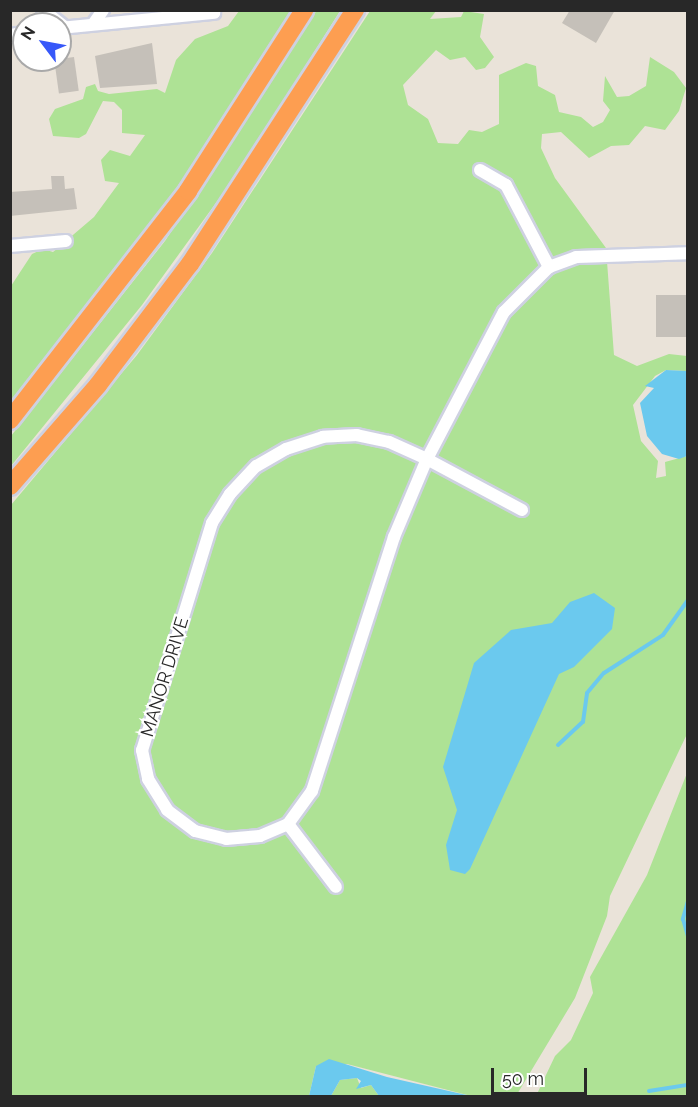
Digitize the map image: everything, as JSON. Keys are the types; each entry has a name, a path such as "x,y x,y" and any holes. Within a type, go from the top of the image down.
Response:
{"highway":[{"path":"10,420 181,200 304,10"},
{"path":"10,486 98,385 190,264 357,10"}],"street":[{"path":"94,23 103,10"},
{"path":"72,26 213,13"},
{"path":"480,170 506,185 549,267"},
{"path":"10,246 66,241"},
{"path":"336,887 288,824 312,791 394,537 427,459 504,312 549,267 601,253 687,253"},
{"name":"MANOR DRIVE","path":"288,824 260,836 226,839 195,831 167,810 148,779 142,750 212,523 230,494 256,466 286,449 323,437 357,435 389,442 427,459 522,510"}],"green space":[{"path":"317,10 340,11 242,167 142,305 11,466 11,436 165,241"},
{"path":"239,11 293,11 173,197 11,406 11,286 32,254 43,249 53,252 94,217 119,183 105,181 101,160 110,150 130,156 145,135 122,133 122,110 114,102 103,101 86,134 79,138 53,136 49,119 55,109 83,99 86,87 95,84 98,91 109,94 157,89 165,93 176,60 195,39 228,26"},
{"path":"370,11 436,11 430,19 461,17 464,11 484,14 480,37 494,57 485,68 476,70 465,57 450,60 436,50 403,85 408,105 428,119 438,143 458,144 469,130 482,132 499,124 499,75 526,63 536,66 538,86 555,95 559,112 581,117 593,127 603,122 610,110 603,101 605,76 617,97 629,96 646,86 650,57 674,72 686,88 679,111 665,130 645,126 629,145 611,146 589,158 561,132 542,134 541,148 555,178 606,248 614,355 637,366 669,354 687,356 687,371 666,370 655,376 633,405 641,441 658,461 656,478 666,476 665,462 687,456 687,734 610,896 607,916 575,998 516,1096 471,1096 347,1064 316,1066 309,1096 11,1096 11,505 137,355 212,253"},
{"path":"687,773 687,1096 536,1096 555,1056 571,1040 593,993 590,977 647,875"},
{"path":"357,1078 361,1088 371,1085 379,1096 331,1096 340,1080"}],"water":[{"path":"666,370 687,371 687,456 679,459 662,454 647,436 640,403 654,388 645,386"},
{"path":"594,593 615,608 612,629 574,667 559,674 470,869 465,874 450,870 446,845 457,810 443,767 474,663 511,630 552,623 570,602"},
{"path":"329,1059 387,1077 471,1096 379,1096 371,1085 356,1089 361,1081 357,1078 340,1080 331,1096 309,1096 316,1066"}],"building":[{"path":"570,10 615,10 596,43 562,23"},
{"path":"152,43 157,84 100,88 95,56"},
{"path":"72,57 74,57 79,91 59,93 56,72 72,72"},
{"path":"51,176 64,176 65,189 74,188 77,209 10,216 10,192 52,189"},
{"path":"656,295 687,295 687,337 656,337"}],"waterway":[{"path":"558,745 583,722 587,693 604,673 663,635 688,600"},
{"path":"688,901 683,919 688,936"},
{"path":"649,1091 688,1085"}]}
